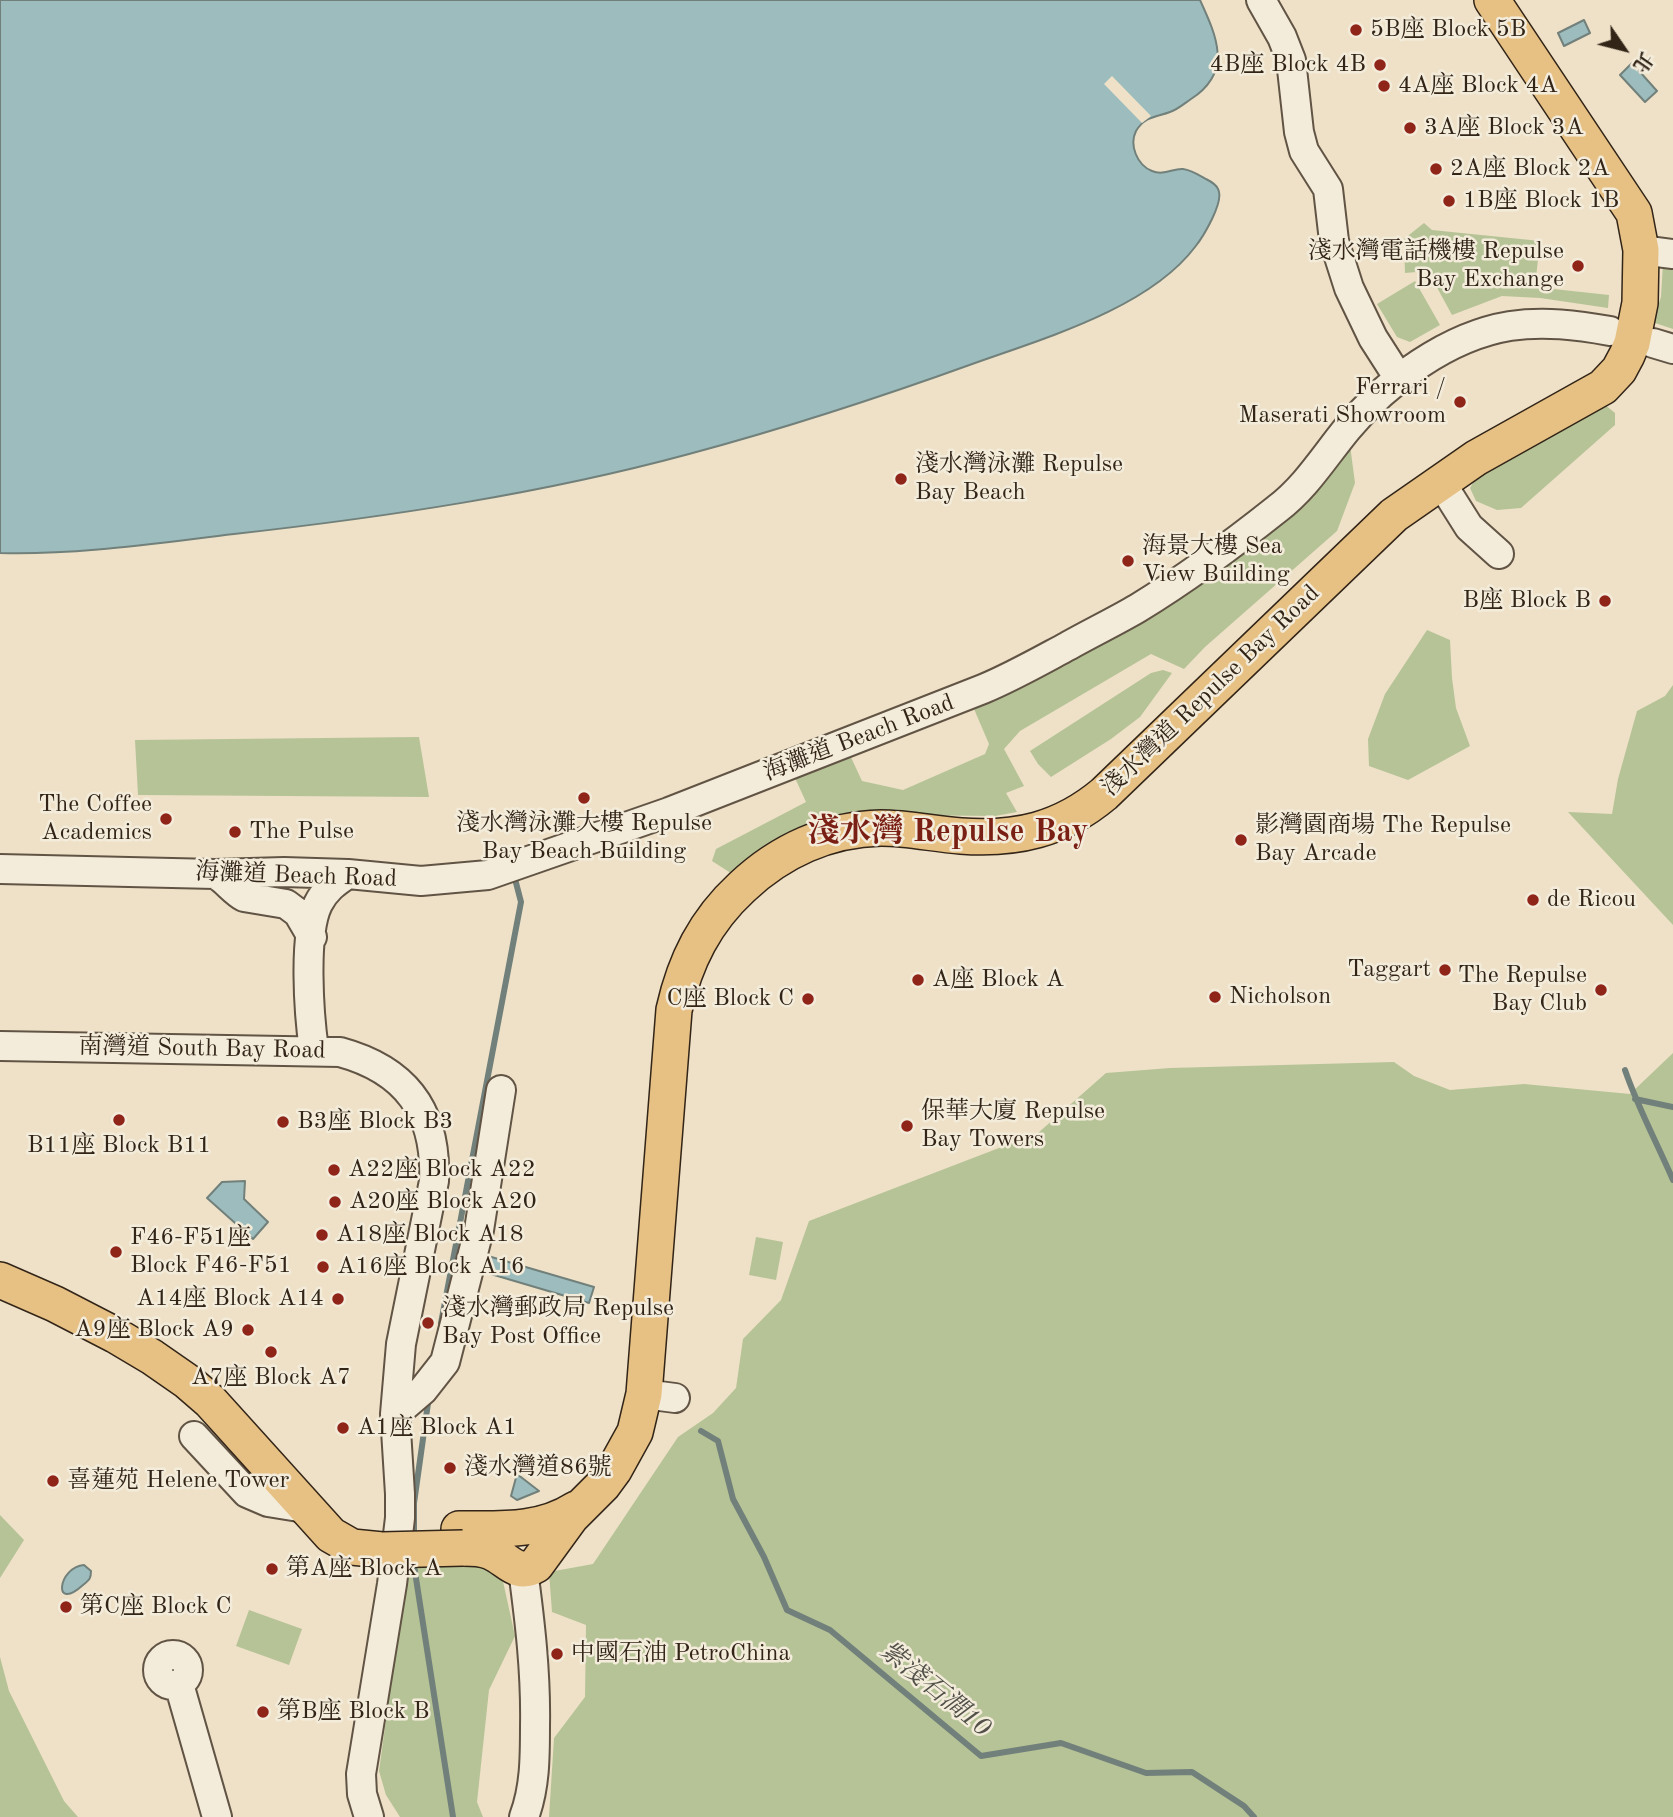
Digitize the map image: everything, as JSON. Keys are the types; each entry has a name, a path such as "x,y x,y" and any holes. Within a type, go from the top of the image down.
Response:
{"main road":[{"name":"淺水灣道 Repulse Bay Road","path":"522,1550 554,1521 585,1503 603,1485 628,1447 640,1416 659,1396 674,1010 691,955 715,915 774,860 828,836 880,828 960,836 1000,836 1050,827 1079,813 1114,785 1376,531 1440,481 1525,429 1603,387 1619,370 1632,343 1641,286 1657,252 1634,213 1492,0"},
{"path":"0,1280 115,1335 188,1381 210,1401 338,1541 360,1549 383,1540 461,1538 488,1550 522,1550"}],"street":[{"path":"1261,0 1287,48 1296,93 1298,132 1304,151 1328,189 1334,241 1349,288 1373,338 1398,377"},
{"name":"海灘道 Beach Road","path":"0,869 215,874 284,872 348,874 421,881 488,876 679,809 997,683 1138,608 1225,549 1280,507 1308,482 1348,428 1398,377 1468,339 1508,326 1571,324 1610,331"},
{"path":"1440,481 1469,527 1499,554"},
{"path":"215,874 225,879 244,897 286,904 298,913 312,937"},
{"path":"314,1049 308,1002 316,907 335,882 348,874"},
{"name":"南灣道 South Bay Road","path":"0,1046 314,1049 340,1052 376,1065 395,1078 411,1096 431,1133 435,1157 433,1181 401,1344 400,1518 361,1774 362,1794 369,1817"},
{"path":"402,1409 435,1377 445,1362 479,1230 501,1090"},
{"path":"194,1436 247,1493 268,1502 305,1508"},
{"path":"522,1550 534,1663 535,1704 533,1784 524,1817"},
{"path":"179,1684 217,1817"}],"green space":[{"path":"1424,223 1432,230 1540,241 1535,287 1609,295 1608,308 1540,298 1502,296 1452,315 1428,271 1405,273 1404,239"},
{"path":"1663,263 1673,264 1673,329 1652,322 1661,297"},
{"path":"1415,281 1440,325 1410,342 1397,337 1377,304"},
{"path":"1604,404 1615,413 1615,425 1521,508 1497,510 1476,501 1470,488 1481,469"},
{"path":"1350,445 1355,483 1337,531 1205,647 1184,669 1151,654 1020,731 1004,749 1024,786 1006,793 1017,812 995,816 890,815 800,827 749,862 737,877 712,861 716,849 806,802 795,778 849,753 862,781 903,790 985,754 989,744 974,709 1137,624"},
{"path":"1427,630 1450,640 1456,708 1470,746 1408,780 1369,766 1368,739 1385,694"},
{"path":"1163,670 1172,673 1140,717 1111,739 1051,777 1038,764 1030,751 1151,673"},
{"path":"1673,685 1673,925 1568,812 1612,814 1618,779 1637,711 1665,696"},
{"path":"419,737 429,797 138,795 135,740"},
{"path":"1673,1053 1673,1817 549,1817 554,1738 585,1697 586,1625 552,1612 549,1572 593,1564 678,1437 713,1413 736,1388 743,1339 781,1300 809,1221 1038,1133 1106,1073 1170,1068 1394,1062 1414,1076 1450,1090 1524,1084 1630,1094"},
{"path":"756,1237 783,1242 776,1280 749,1275"},
{"path":"0,1515 24,1540 0,1578"},
{"path":"499,1563 515,1636 489,1690 477,1802 483,1817 400,1817 386,1795 379,1771 407,1566"},
{"path":"249,1610 302,1629 289,1665 236,1646"},
{"path":"0,1657 9,1691 64,1801 78,1817 0,1817"}],"water":[{"path":"0,0 1200,0 1216,40 1217,66 1213,77 1204,89 1178,108 1143,122 1136,131 1133,142 1138,159 1147,168 1156,172 1183,169 1195,173 1216,186 1218,202 1212,219 1195,247 1175,268 1124,304 1032,343 904,388 725,444 577,481 406,512 117,548 0,553"},
{"path":"1584,20 1590,33 1564,46 1558,33"},
{"path":"1632,63 1657,91 1645,102 1620,75"},
{"path":"245,1181 244,1199 268,1222 253,1239 207,1198 222,1182"},
{"path":"488,1256 594,1287 589,1303 484,1272"},
{"path":"517,1474 539,1491 517,1500 511,1496"},
{"path":"84,1565 91,1571 88,1580 73,1592 63,1592 62,1586 69,1573"}],"pier":[{"path":"1112,76 1151,116 1142,123 1104,84"}],"waterway":[{"path":"441,1323 521,902 514,875"},
{"path":"1625,1070 1673,1180"},
{"path":"1635,1099 1673,1107"},
{"path":"414,1538 414,1503 429,1396"},
{"name":"紫淺石澗10","path":"701,1431 718,1441 733,1499 764,1557 787,1610 830,1630 981,1756 1061,1743 1146,1773 1192,1772 1244,1806 1254,1817"},
{"path":"413,1559 453,1817"}],"place":[{"name":"5B座 Block 5B","path":"1356,30"},
{"name":"4B座 Block 4B","path":"1380,65"},
{"name":"4A座 Block 4A","path":"1384,86"},
{"name":"3A座 Block 3A","path":"1410,128"},
{"name":"2A座 Block 2A","path":"1436,169"},
{"name":"1B座 Block 1B","path":"1449,201"},
{"name":"淺水灣電話機樓 Repulse Bay Exchange","path":"1578,266"},
{"name":"Ferrari / Maserati Showroom","path":"1460,402"},
{"name":"淺水灣泳灘 Repulse Bay Beach","path":"901,479"},
{"name":"海景大樓 Sea View Building","path":"1128,561"},
{"name":"B座 Block B","path":"1605,601"},
{"name":"淺水灣泳灘大樓 Repulse Bay Beach Building","path":"584,798"},
{"name":"The Coffee Academics","path":"166,819"},
{"name":"The Pulse","path":"235,832"},
{"name":"影灣園商場 The Repulse Bay Arcade","path":"1241,840"},
{"name":"de Ricou","path":"1533,900"},
{"name":"Taggart","path":"1445,970"},
{"name":"A座 Block A","path":"918,980"},
{"name":"The Repulse Bay Club","path":"1601,990"},
{"name":"Nicholson","path":"1215,997"},
{"name":"C座 Block C","path":"808,999"},
{"name":"B11座 Block B11","path":"119,1120"},
{"name":"B3座 Block B3","path":"283,1122"},
{"name":"保華大廈 Repulse Bay Towers","path":"907,1126"},
{"name":"A22座 Block A22","path":"334,1170"},
{"name":"A20座 Block A20","path":"335,1202"},
{"name":"A18座 Block A18","path":"322,1235"},
{"name":"F46-F51座 Block F46-F51","path":"116,1252"},
{"name":"A16座 Block A16","path":"323,1267"},
{"name":"A14座 Block A14","path":"338,1299"},
{"name":"淺水灣郵政局 Repulse Bay Post Office","path":"428,1323"},
{"name":"A9座 Block A9","path":"248,1330"},
{"name":"A7座 Block A7","path":"271,1352"},
{"name":"A1座 Block A1","path":"343,1428"},
{"name":"淺水灣道86號","path":"450,1468"},
{"name":"喜蓮苑 Helene Tower","path":"53,1481"},
{"name":"第A座 Block A","path":"272,1569"},
{"name":"第C座 Block C","path":"66,1607"},
{"name":"中國石油 PetroChina","path":"557,1654"},
{"name":"第B座 Block B","path":"263,1712"}],"district":[{"name":"淺水灣 Repulse Bay","path":"948,833"}]}
